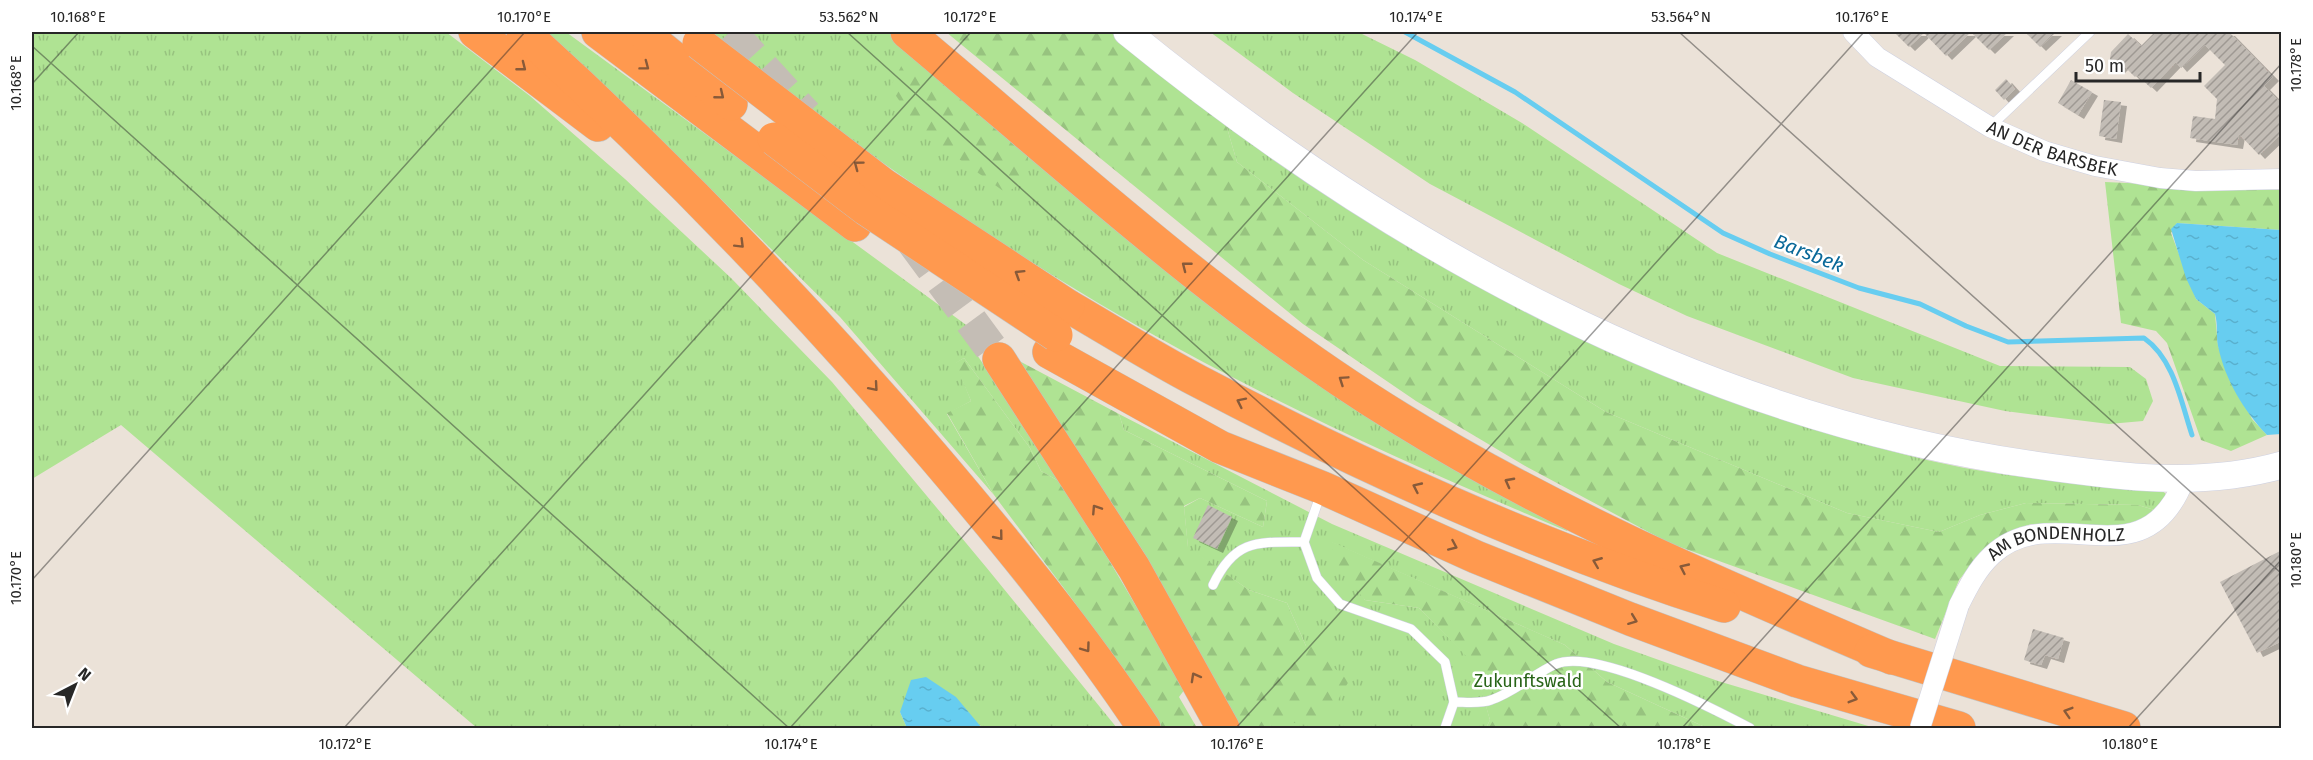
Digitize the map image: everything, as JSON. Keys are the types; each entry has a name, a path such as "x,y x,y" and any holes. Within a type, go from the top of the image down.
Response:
{"highway":[{"path":"475,32 699,203"},
{"path":"523,32 579,82 845,354 1052,600 1144,729"},
{"path":"598,32 855,225 1058,331 1196,380 1456,505 1645,581 2124,729"},
{"path":"642,32 774,139 875,215 1058,331 1220,447 1323,488 1476,557 1630,619 1797,681 1959,729"},
{"path":"907,32 1180,261 1288,343 1398,418 1508,481 1656,555 1892,658"},
{"path":"692,37 884,185 1058,331"},
{"path":"999,359 1134,568 1223,729"}],"main road":[{"path":"1127,32 1235,114 1421,240 1590,328 1704,377 1792,410 1897,439 1997,460 2073,471 2184,480 2238,475 2282,465"}],"street":[{"name":"AN DER BARSBEK","path":"1852,32 1877,57 1990,128 2054,154 2095,166 2160,178 2196,181 2282,179"},
{"name":"AM BONDENHOLZ","path":"1920,729 1959,605 1971,581 1992,555 2009,544 2031,535 2054,532 2123,535 2149,528 2170,508 2184,480"}],"lane":[{"path":"1990,128 2090,32"},
{"path":"1323,488 1304,542 1317,578 1340,604 1411,629 1444,662 1454,702 1445,729"},
{"path":"1213,585 1223,565 1239,548 1262,542 1304,542"},
{"path":"1454,702 1490,701 1557,664 1580,662 1611,666 1715,710 1750,729"}],"green space":[{"path":"32,32 446,32 530,96 625,179 731,278 832,382 1117,728 982,728 980,725 900,712 907,728 477,728 121,425 32,479"},
{"path":"539,32 566,32 973,330 965,337 1064,484 1041,471 1030,448 964,358 956,363 971,401 947,414 994,495 840,317 662,141"},
{"path":"708,32 888,32 1028,150 1568,526 1567,531 1324,423 1228,375 1119,315 1058,279 938,201 821,118"},
{"path":"946,32 1113,32 1225,121 1237,162 1363,260 1606,412 1847,513 1939,532 1980,515 2026,503 2138,505 2158,511 2123,528 2031,524 2001,536 1982,551 1959,580 1935,639 1669,543 1527,467 1416,401 1303,324"},
{"path":"1210,32 1358,32 1415,60 1522,123 1717,253 2000,366 2130,367 2146,379 2153,401 2143,421 2109,424 2005,411 1853,378 1687,316 1619,284 1430,184 1293,93"},
{"path":"910,50 1028,150 1028,179 1006,193 920,131 890,87"},
{"path":"1225,121 1371,221 1447,267 1603,348 1683,383 1766,414 1926,460 2021,477 2159,488 2166,494 2158,511 2138,505 2026,503 1980,515 1939,532 1847,513 1606,412 1363,260 1237,162"},
{"path":"2105,182 2281,190 2281,230 2177,223 2171,233 2196,299 2215,314 2218,346 2252,419 2267,435 2231,451 2201,440 2167,343 2156,331 2121,323"},
{"path":"1012,357 1119,414 1124,430 1267,501 1263,527 1200,498 1184,506 1188,547 1249,590 1287,603 1306,646 1336,647 1332,666 1349,681 1322,727 1268,719 1272,728 1240,728 1143,551"},
{"path":"964,358 1030,448 1041,471 1064,484 1185,689 1179,697 1197,728 1162,728 1072,599 994,495 947,413 971,401 955,363"},
{"path":"1119,414 1332,524 1614,644 1718,681 1875,728 1707,728 1607,682 1565,645 1331,542 1365,600 1419,608 1474,663 1490,720 1486,728 1272,728 1267,719 1306,646 1287,603 1249,590 1188,548 1184,507 1200,498 1263,527 1267,501 1124,430"},
{"name":"Zukunftswald","path":"1330,541 1565,645 1607,682 1707,728 1486,728 1490,720 1473,663 1419,608 1365,600 1339,569"}],"water":[{"path":"2177,223 2281,230 2281,434 2267,435 2243,405 2225,371 2218,346 2215,314 2196,299 2186,278 2171,229"},
{"path":"926,677 956,697 982,728 907,728 900,712 911,680"}],"building":[{"path":"1894,32 1971,32 1946,56 1924,33 1909,47"},
{"path":"1971,32 2008,32 1989,50"},
{"path":"2025,32 2056,32 2040,47"},
{"path":"2155,32 2229,32 2273,77 2264,86 2282,104 2282,133 2259,155 2239,134 2237,145 2190,138 2193,116 2215,119 2217,99 2204,86 2225,65 2205,45 2181,68 2176,62 2151,88 2123,65 2119,69 2110,59 2111,52 2128,34 2141,46"},
{"path":"2006,79 2015,89 2004,100 1995,90"},
{"path":"2071,80 2092,92 2078,115 2058,103"},
{"path":"2104,100 2121,102 2116,139 2099,136"},
{"path":"1208,505 1232,517 1217,549 1193,538"},
{"path":"2282,550 2282,641 2257,653 2220,582"},
{"path":"2033,629 2064,638 2058,659 2045,655 2041,665 2024,660"}],"waterway":[{"name":"Barsbek","path":"1405,32 1515,92 1723,233 1770,254 1859,288 1920,304 1966,326 2008,342 2144,338 2163,357 2169,369 2180,395 2192,435"}],"tunnel":[{"path":"730,32 806,115"},
{"path":"913,242 999,359"}]}
